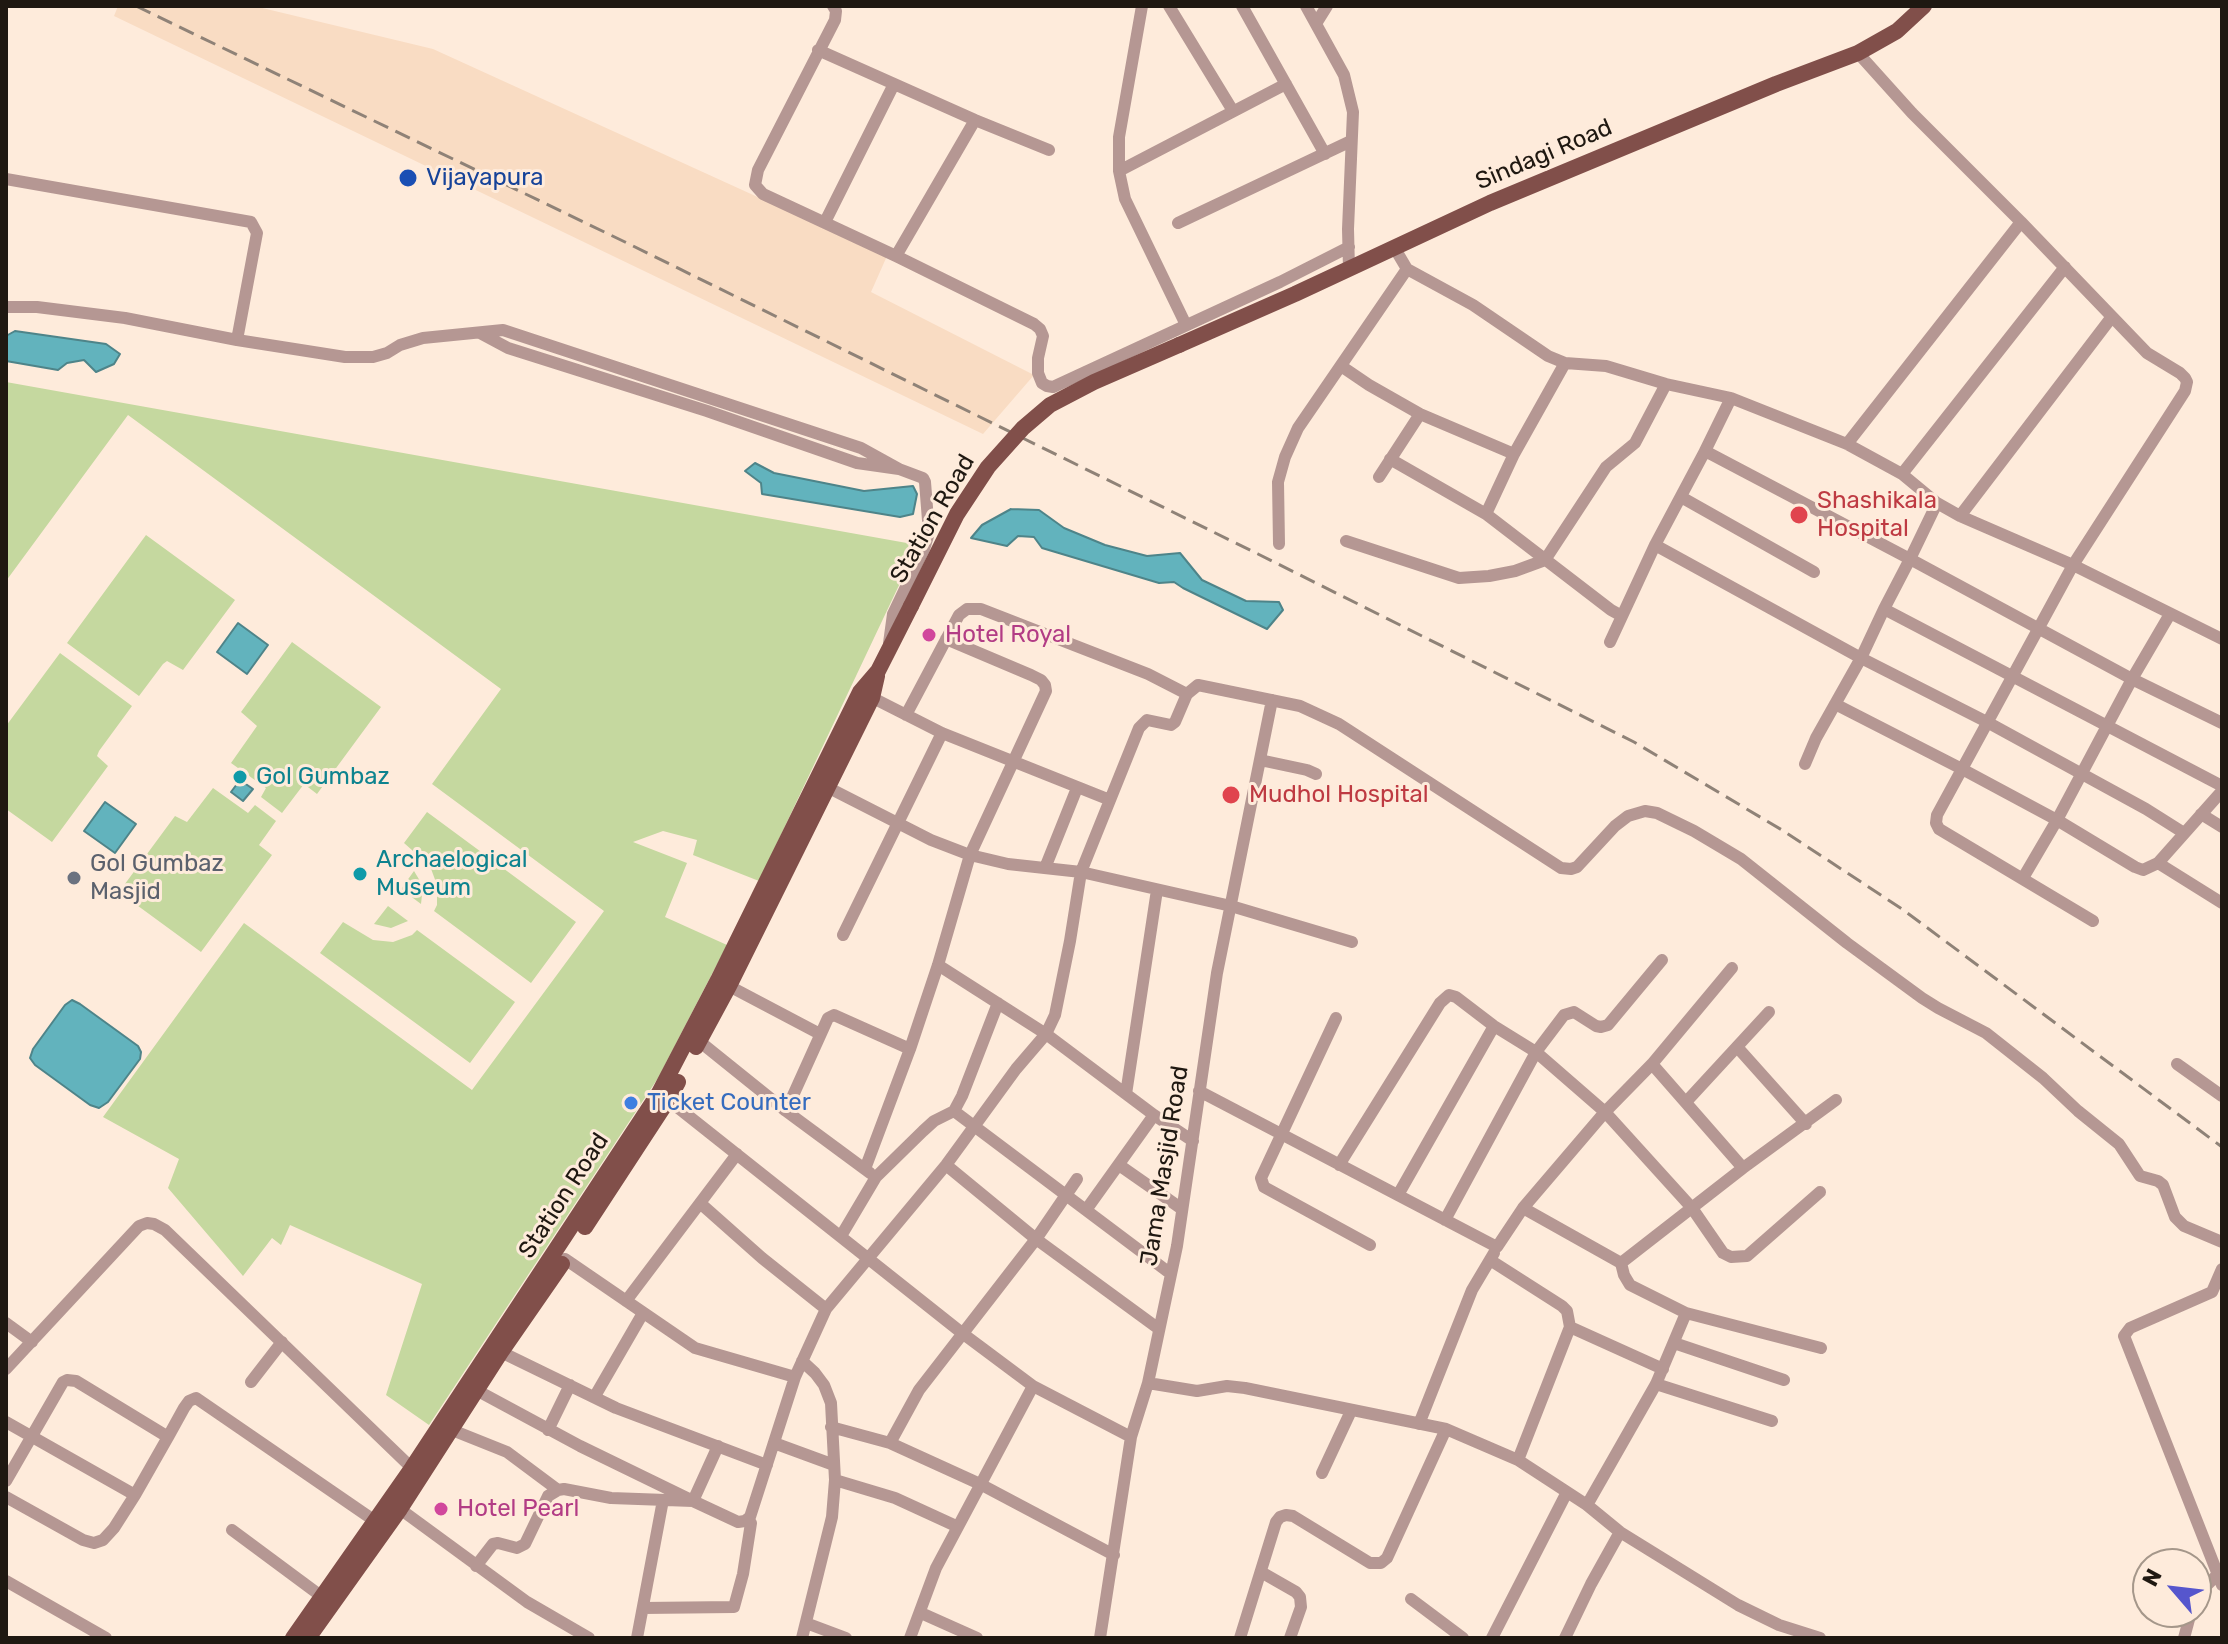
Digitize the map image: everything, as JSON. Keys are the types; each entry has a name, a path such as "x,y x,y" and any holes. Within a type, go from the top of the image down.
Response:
{"main road":[{"name":"Sindagi Road","path":"1179,345 1490,203 1858,53 1897,31 1924,6"},
{"name":"Station Road","path":"308,1638 400,1509 417,1472 664,1097 718,980 957,514 988,467 1023,428 1050,405 1179,345"},
{"name":"Station Road","path":"293,1638 375,1521 452,1430 565,1259 699,1041 827,787 866,695"}],"street":[{"path":"833,6 835,20 758,170 755,185 763,194 1026,318 1040,329 1043,336 1038,373 1042,383 1047,386 1053,387 1349,247"},
{"path":"1142,6 1119,137 1119,171 1125,199 1186,325"},
{"path":"1169,6 1233,111"},
{"path":"1242,6 1325,154"},
{"path":"1306,6 1344,75 1353,112 1349,269"},
{"path":"1317,22 1327,6"},
{"path":"818,50 1049,150"},
{"path":"1858,53 2111,318 2147,353 2180,373 2187,382 2172,412 2073,565 1937,815 1939,829 2093,921"},
{"path":"825,222 894,84"},
{"path":"1119,171 1286,84"},
{"path":"896,256 975,120"},
{"path":"1178,223 1351,141"},
{"path":"6,179 251,222 257,233 237,340"},
{"path":"1847,444 2021,222"},
{"path":"1394,247 1407,269 1473,305 1548,356 1565,363 1606,366 1666,384 1731,398 1847,444 1902,474 1937,503 1960,516 2073,565 2222,639"},
{"path":"1902,474 2065,267"},
{"path":"1279,544 1278,482 1298,428 1407,269"},
{"path":"6,307 37,307 125,318 345,357 373,357 423,338 503,330 861,448 899,469 916,474 925,482 929,533 893,614 888,650"},
{"path":"1960,516 2111,318"},
{"path":"1486,514 1514,454 1565,363"},
{"path":"1341,366 1420,414 1514,454"},
{"path":"1346,541 1459,578 1502,573 1545,560 1606,467 1635,443 1666,384"},
{"path":"1610,642 1655,545 1731,398"},
{"path":"1379,477 1420,414"},
{"path":"1705,451 2132,679 2222,723"},
{"path":"1390,459 1486,514 1622,616"},
{"path":"1681,497 1814,572"},
{"path":"1805,764 1937,503"},
{"path":"1655,545 1861,658 1987,722 2184,833"},
{"path":"906,715 959,615 967,609 981,609 1148,674 1187,694"},
{"path":"1835,704 2057,820 2143,870 2158,863 2222,788 1884,609"},
{"path":"2023,878 2170,614"},
{"path":"865,1169 910,1049 970,855 1046,691 1045,685 1031,675 946,639"},
{"path":"478,1391 548,1430 693,1501 738,1522 745,1521 753,1510 795,1377 826,1309 946,1165 1016,1069 1046,1034 1055,1015 1081,872 1142,723 1147,720 1171,725 1187,694 1198,685 1300,706 1339,724 1561,868 1577,867 1615,826 1628,816 1645,811 1657,813 1694,831 1741,859 1922,998 1986,1033 2119,1144 2140,1176 2163,1185 2175,1217 2184,1226 2222,1242"},
{"path":"866,695 942,733 1110,800"},
{"name":"Jama Masjid Road","path":"1100,1638 1131,1437 1148,1383 1171,1274 1217,973 1272,700"},
{"path":"843,935 942,733"},
{"path":"1260,760 1316,774"},
{"path":"827,787 931,840 970,855 1008,864 1081,872 1231,906 1352,942"},
{"path":"1045,868 1077,788"},
{"path":"2201,814 2222,827"},
{"path":"2158,863 2222,903"},
{"path":"1126,1094 1157,890"},
{"path":"1445,1220 1536,1052 1564,1015 1574,1012 1596,1026 1608,1025 1662,960"},
{"path":"938,965 1046,1034 1193,1141"},
{"path":"1419,1424 1472,1290 1523,1208 1605,1112 1652,1064 1732,968"},
{"path":"729,986 820,1034"},
{"path":"1339,1165 1444,997 1449,995 1536,1052 1605,1112 1692,1208 1723,1253 1731,1257 1747,1256 1820,1192"},
{"path":"841,1236 876,1177 934,1121 954,1111 993,1017 1002,1006"},
{"path":"1686,1102 1769,1012"},
{"path":"786,1111 825,1022 834,1015 910,1049"},
{"path":"1336,1018 1261,1178 1264,1187 1370,1245"},
{"path":"1398,1195 1494,1026"},
{"path":"699,1041 786,1111 876,1177"},
{"path":"1738,1048 1806,1124"},
{"path":"1652,1064 1743,1168"},
{"path":"2177,1064 2222,1096"},
{"path":"1199,1091 1497,1247"},
{"path":"664,1097 1033,1386 1131,1437"},
{"path":"1621,1263 1836,1100"},
{"path":"954,1111 1171,1274"},
{"path":"1086,1210 1154,1115"},
{"path":"626,1301 737,1154"},
{"path":"946,1165 1036,1239 1159,1329"},
{"path":"1119,1165 1182,1209"},
{"path":"890,1443 919,1390 1036,1239 1077,1179"},
{"path":"700,1203 826,1309"},
{"path":"1523,1208 1621,1263 1630,1285 1686,1313 1821,1348"},
{"path":"6,1369 139,1226 154,1224 165,1230 417,1472"},
{"path":"565,1259 695,1348 795,1377"},
{"path":"1490,1260 1562,1306 1567,1311 1570,1327 1518,1460"},
{"path":"2220,1580 2124,1336 2130,1328 2217,1294 2222,1269"},
{"path":"595,1396 643,1313"},
{"path":"1587,1505 1656,1384 1686,1313"},
{"path":"6,1323 32,1342"},
{"path":"1570,1327 1663,1369"},
{"path":"251,1382 282,1342"},
{"path":"1674,1343 1784,1380"},
{"path":"501,1352 616,1408 767,1465"},
{"path":"802,1361 824,1385 831,1403 835,1480 832,1517 802,1638"},
{"path":"6,1481 63,1382 76,1381 168,1437"},
{"path":"1148,1383 1197,1391 1227,1386 1245,1388 1446,1429 1518,1460 1587,1505 1620,1532 1738,1605 1779,1625 1820,1638"},
{"path":"1656,1384 1772,1421"},
{"path":"548,1430 570,1385"},
{"path":"910,1638 936,1568 956,1526 1033,1386"},
{"path":"6,1497 83,1540 94,1543 103,1540 135,1495 184,1408 196,1398 375,1521"},
{"path":"1322,1473 1351,1411"},
{"path":"6,1422 135,1495"},
{"path":"831,1427 890,1443 980,1484 1114,1555"},
{"path":"1240,1638 1276,1522 1286,1515 1293,1516 1370,1563 1381,1563 1387,1558 1446,1429"},
{"path":"452,1430 507,1452 558,1490"},
{"path":"774,1443 834,1465"},
{"path":"693,1501 718,1446"},
{"path":"835,1480 895,1498 956,1526"},
{"path":"476,1566 493,1544 517,1548 525,1544 548,1496 558,1490 611,1498 693,1501"},
{"path":"1492,1638 1567,1492"},
{"path":"637,1638 663,1500"},
{"path":"400,1509 527,1602 589,1638"},
{"path":"643,1608 734,1607 751,1523"},
{"path":"232,1530 321,1596"},
{"path":"1565,1638 1620,1532"},
{"path":"1261,1572 1300,1597 1301,1607 1290,1638"},
{"path":"6,1581 106,1638"},
{"path":"1411,1599 1463,1638"},
{"path":"921,1613 977,1638"},
{"path":"806,1623 846,1638"}],"shaded area":[{"path":"118,6 254,6 433,49 887,256 871,292 1034,375 983,434 114,16"}],"green space":[{"path":"6,382 918,545 759,881 693,855 697,840 663,831 633,842 687,863 665,917 727,945 658,1078 429,1425 386,1395 422,1284 290,1225 281,1245 272,1238 243,1276 168,1188 179,1159 103,1117 244,923 472,1090 604,911 432,784 501,689 128,415 6,581"},
{"path":"146,535 235,600 183,670 167,661 139,696 67,643"},
{"path":"292,642 381,707 317,794 304,784 282,813 261,797 266,788 231,763 257,726 241,712"},
{"path":"60,653 132,706 97,756 108,766 52,842 6,809 6,726"},
{"path":"213,788 248,813 255,805 276,821 259,845 272,855 201,952 119,892 175,816 187,822"},
{"path":"427,812 576,922 531,983 434,911 437,885 430,866 404,843"},
{"path":"414,871 423,886 421,904 401,889"},
{"path":"388,906 408,921 391,928 374,924"},
{"path":"343,922 373,940 393,942 417,930 515,1002 470,1063 320,953"}],"water":[{"path":"15,331 106,344 120,354 114,364 96,372 84,360 67,363 58,370 6,361 6,336"},
{"path":"755,463 774,473 864,491 913,486 917,494 913,514 900,517 762,494 761,483 745,471"},
{"path":"1011,509 1039,510 1064,528 1105,545 1147,556 1180,553 1202,580 1246,601 1279,602 1283,610 1267,629 1174,582 1159,583 1042,548 1034,537 1018,536 1007,546 971,538 982,525"},
{"path":"238,623 268,645 247,674 217,652"},
{"path":"240,780 253,789 243,801 231,792"},
{"path":"105,802 136,824 115,853 84,831"},
{"path":"72,1000 138,1046 141,1052 140,1059 108,1102 99,1108 90,1105 35,1065 30,1058 33,1049"}],"railway":[{"path":"136,6 625,242 1634,742 1782,830 1902,909 2222,1147"}],"place":[{"name":"Vijayapura","path":"408,178"},
{"name":"Shashikala Hospital","path":"1799,515"},
{"name":"Hotel Royal","path":"929,635"},
{"name":"Gol Gumbaz","path":"240,777"},
{"name":"Mudhol Hospital","path":"1231,795"},
{"name":"Archaelogical Museum","path":"360,874"},
{"name":"Gol Gumbaz Masjid","path":"74,878"},
{"name":"Ticket Counter","path":"631,1103"},
{"name":"Hotel Pearl","path":"441,1509"}]}
